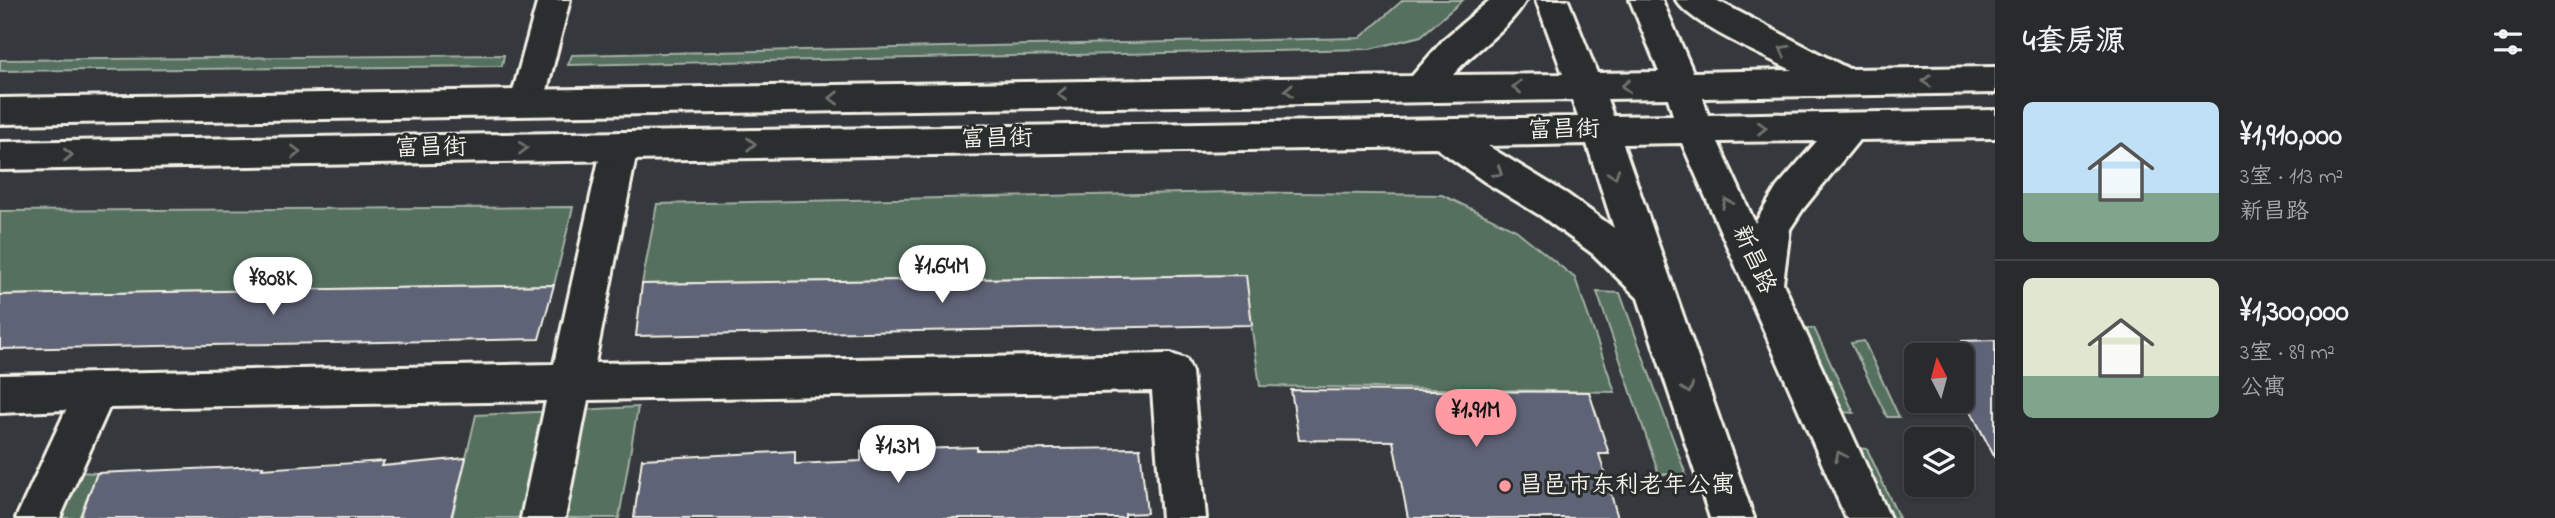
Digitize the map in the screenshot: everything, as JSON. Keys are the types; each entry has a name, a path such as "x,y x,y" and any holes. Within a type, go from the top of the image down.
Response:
{"main road":[{"path":"527,102 554,0"},
{"path":"1422,88 1457,47 1492,19 1510,0"},
{"path":"1552,0 1585,86 1598,131 1732,518"},
{"name":"新昌路","path":"1646,0 1682,85 1694,129 1868,518"},
{"path":"1692,0 1718,17 1844,82"},
{"name":"富昌街","path":"0,111 1995,80"},
{"name":"富昌街","path":"0,156 1995,124"},
{"path":"1763,284 1772,226 1790,198 1849,127"},
{"path":"1442,133 1498,172 1555,205 1606,243 1655,293"},
{"path":"543,518 569,382 620,146"},
{"path":"0,394 96,390 1171,372 1184,518"},
{"path":"38,518 96,390"}],"green space":[{"path":"1403,0 1463,0 1421,36 1370,49 568,65 572,55 1360,38"},
{"path":"504,55 502,66 0,71 0,60"},
{"path":"1233,192 1442,195 1516,230 1575,278 1615,392 1260,386 1244,275 642,284 657,204"},
{"path":"573,207 554,285 0,295 0,211"},
{"path":"1597,292 1620,293 1686,475 1659,474"},
{"path":"1800,328 1814,328 1854,413 1840,412"},
{"path":"1864,341 1899,417 1887,417 1851,343"},
{"path":"638,407 619,518 452,518 476,415"},
{"path":"1850,447 1867,449 1899,518 1882,518"},
{"path":"77,472 97,473 79,518 57,518"}],"building":[{"path":"1246,275 1252,325 636,336 642,284"},
{"path":"554,285 539,339 0,349 0,295"},
{"path":"1995,340 1995,458 1972,413 1974,413 1974,343 1962,341"},
{"name":"昌邑市东利老年公寓","path":"1291,390 1589,392 1609,454 1599,454 1618,518 1408,518 1393,441 1299,440"},
{"path":"977,447 977,450 1140,448 1147,513 1125,514 1125,518 634,518 642,459 795,451 795,464 861,461 861,451"},
{"path":"466,458 451,518 80,518 97,473 263,466 262,469 384,461 382,466"}],"place":[{"name":"昌邑市东利老年公寓","path":"1505,486"}]}
